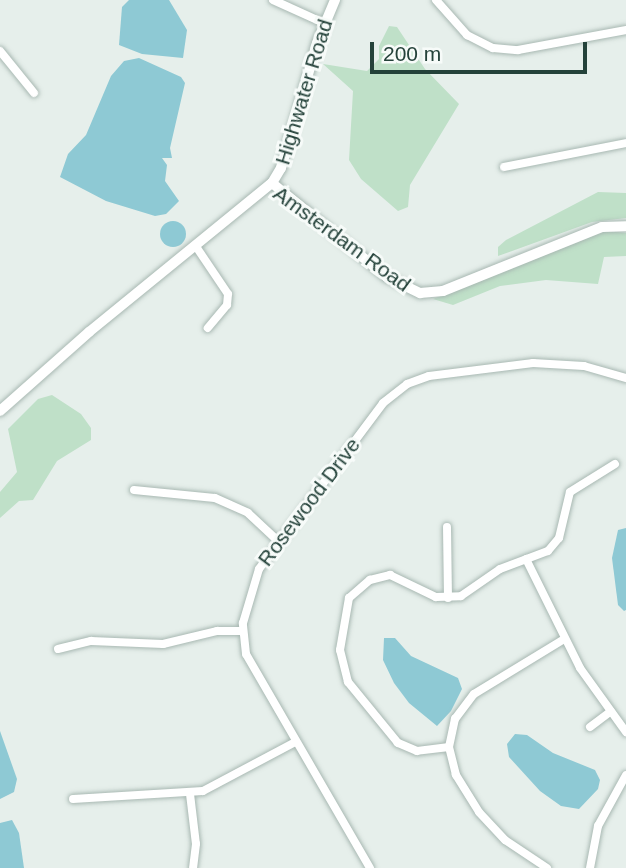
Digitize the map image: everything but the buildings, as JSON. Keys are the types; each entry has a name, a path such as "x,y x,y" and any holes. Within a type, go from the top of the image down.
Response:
{"street":[{"path":"273,0 324,23"},
{"name":"Highwater Road","path":"272,183 324,23 335,0"},
{"path":"436,0 467,35 493,48 518,50 626,30"},
{"path":"0,51 34,93"},
{"path":"504,167 626,143"},
{"name":"Amsterdam Road","path":"0,411 272,183 387,277 420,293 443,291 602,227 626,226"},
{"path":"195,245 228,294 223,311 208,328"},
{"name":"Rosewood Drive","path":"370,868 250,665 243,631 254,581 278,541 383,403 416,380 533,363 584,366 626,378"},
{"path":"449,747 417,751 398,743 348,682 340,650 349,598 370,580 394,575 448,598 461,596 500,569 555,544 565,503 574,487 615,464"},
{"path":"134,490 215,498 248,513 278,541"},
{"path":"447,527 448,598"},
{"path":"526,559 564,639 626,732"},
{"path":"58,649 91,641 153,645 209,632 243,631"},
{"path":"547,868 505,840 480,812 456,775 449,747 455,719 474,694 564,639"},
{"path":"590,727 611,711"},
{"path":"73,799 190,794 220,784 295,742"},
{"path":"590,868 598,826 626,775"},
{"path":"190,794 196,844 193,868"}],"green space":[{"path":"389,26 397,27 425,69 459,104 410,185 408,207 398,211 361,179 349,160 353,91 323,64 367,71 379,59 379,46"},
{"path":"598,192 626,193 626,218 592,222 498,256 498,247 506,240"},
{"path":"606,231 626,233 626,256 604,257 598,284 546,280 500,286 453,305 433,299"},
{"path":"52,395 81,414 91,428 91,440 57,461 33,500 19,501 0,518 0,492 17,472 8,429 38,399"}],"water":[{"path":"129,0 169,0 187,30 183,58 142,54 119,45 122,7"},
{"path":"139,58 181,77 185,83 170,148 172,158 162,158 167,165 165,181 179,201 166,214 155,216 106,201 60,177 68,154 86,135 111,76 124,61"},
{"path":"173,221 182,225 186,234 182,243 173,247 164,243 160,234 164,225"},
{"path":"626,528 624,611 618,605 612,558 618,530"},
{"path":"384,638 395,638 411,656 458,678 462,689 451,711 437,726 409,703 394,683 383,660"},
{"path":"0,731 17,779 14,792 0,799"},
{"path":"515,734 527,735 553,753 595,770 600,780 598,789 579,809 561,806 540,791 509,757 507,744"},
{"path":"12,820 19,833 24,868 0,868 0,823"}]}
